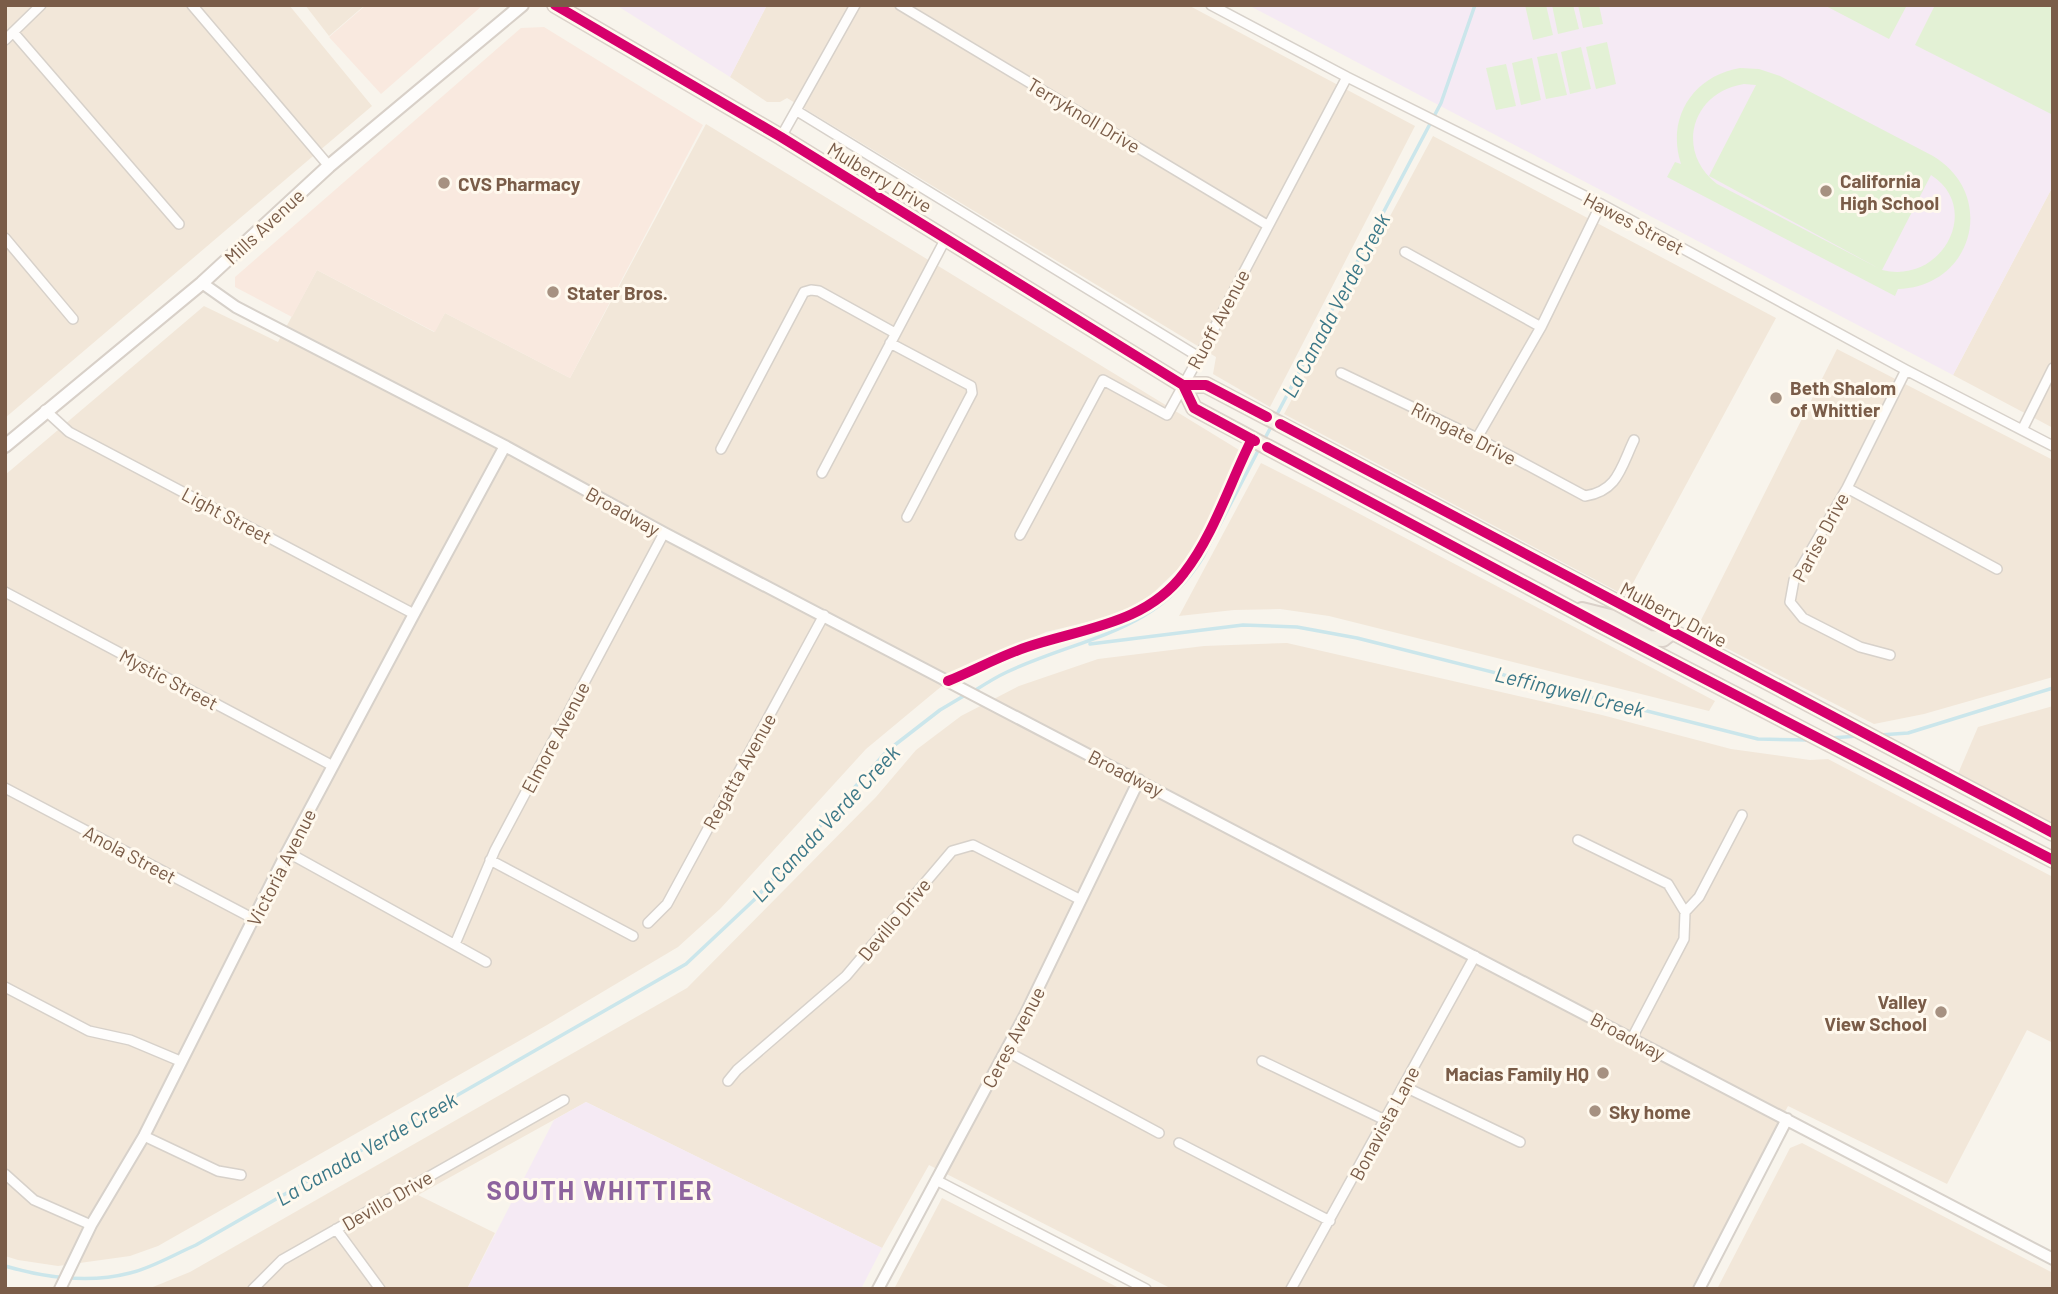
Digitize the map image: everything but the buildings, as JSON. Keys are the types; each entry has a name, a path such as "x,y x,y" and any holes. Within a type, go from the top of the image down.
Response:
{"main road":[{"name":"Mills Avenue","path":"5,446 202,283 329,166 522,5"},
{"name":"Mulberry Drive","path":"555,5 781,137 1183,385 1206,385 2053,833"},
{"name":"Mulberry Drive","path":"1183,385 1194,408 1567,607 2053,860"},
{"path":"1567,607 1598,612 1649,639 1663,639 1672,632"}],"street":[{"path":"5,40 41,5"},
{"path":"192,5 329,166"},
{"path":"781,137 855,5"},
{"name":"Terryknoll Drive","path":"900,5 1267,226"},
{"name":"Hawes Street","path":"1212,5 1426,117 1601,204 1906,370 2053,446"},
{"path":"13,32 179,224"},
{"name":"Ruoff Avenue","path":"1020,535 1103,380 1167,415 1347,76"},
{"name":"Mulberry Drive","path":"797,111 1199,357"},
{"path":"1477,438 1541,327 1601,204"},
{"path":"5,238 73,319"},
{"path":"822,472 946,238"},
{"path":"1405,252 1541,327"},
{"name":"Broadway","path":"202,283 236,307 505,446 664,533 2053,1259"},
{"path":"721,449 804,292 819,291 895,333"},
{"path":"890,343 971,386 972,393 907,517"},
{"path":"2022,430 2053,368"},
{"name":"Parise Drive","path":"1890,655 1860,647 1802,618 1790,602 1794,580 1847,488 1906,370"},
{"name":"Rimgate Drive","path":"1341,373 1477,438 1586,496 1600,494 1611,487 1634,440"},
{"name":"Light Street","path":"46,410 69,432 414,614"},
{"name":"Victoria Avenue","path":"60,1289 91,1225 144,1136 287,852 505,446"},
{"path":"1847,488 1997,569"},
{"name":"Elmore Avenue","path":"454,944 490,860 664,533"},
{"name":"Mystic Street","path":"5,592 334,766"},
{"name":"Regatta Avenue","path":"648,923 667,904 824,615"},
{"name":"Ceres Avenue","path":"878,1289 1006,1051 1139,780"},
{"name":"Anola Street","path":"5,788 254,919"},
{"path":"1685,912 1699,897 1742,815"},
{"path":"1578,840 1668,884 1685,912 1684,939 1632,1038"},
{"name":"Devillo Drive","path":"728,1081 737,1070 846,976 952,851 973,845 1081,900"},
{"path":"287,852 486,962"},
{"path":"490,860 634,936"},
{"name":"Bonavista Lane","path":"1291,1289 1331,1221 1475,956"},
{"path":"5,987 89,1031 130,1040 180,1061"},
{"path":"1006,1051 1159,1133"},
{"path":"1262,1061 1385,1120"},
{"path":"1403,1086 1520,1142"},
{"name":"Devillo Drive","path":"253,1289 282,1260 564,1100"},
{"path":"1699,1289 1787,1119"},
{"path":"144,1136 218,1171 241,1175"},
{"path":"1179,1143 1331,1221"},
{"path":"5,1174 34,1200 91,1225"},
{"path":"936,1180 1146,1289"},
{"path":"336,1229 380,1289"}],"shaded area":[{"path":"5,5 289,5 372,106 5,418"},
{"path":"305,5 365,5 329,36"},
{"path":"366,5 483,5 381,94 329,37"},
{"path":"616,5 767,5 730,77"},
{"path":"767,5 1188,5 1415,126 1270,407 1213,374 1216,357 787,98 780,102 767,102 730,77"},
{"name":"California High School","path":"1248,5 2053,5 2053,186 1953,375"},
{"path":"544,27 703,125 570,378 445,313 435,332 317,270 292,317 235,287 235,277 521,28"},
{"path":"706,124 1244,453 1198,539 1179,568 1151,595 1120,614 1046,632 966,667 866,749 720,909 678,947 547,1025 158,1246 130,1256 58,1266 5,1256 5,475 204,306 278,342 317,270 434,332 445,313 570,378"},
{"path":"1433,136 1776,318 1626,596 1284,414"},
{"path":"2053,186 2053,428 1953,375"},
{"path":"1837,349 2053,460 2053,677 1924,714 1874,724 1695,632"},
{"path":"1261,463 1715,701 1709,711 1329,616 1280,609 1234,610 1179,616"},
{"path":"1287,643 1602,715 1731,749 1810,760 1828,759 2053,877 2053,1043 2027,1030 1947,1184 1788,1106 1691,1289 1172,1289 929,1165 882,1248 586,1102 418,1195 495,1233 467,1289 148,1289 190,1272 687,988 876,797 916,750 961,716 1019,686 1098,659 1204,646"},
{"path":"2053,706 2053,823 1957,776 1978,727"},
{"path":"586,1102 882,1248 861,1289 467,1289 554,1120"},
{"path":"1802,1143 2053,1273 2053,1289 1717,1289 1790,1148"},
{"path":"942,1198 1121,1289 894,1289"}],"green space":[{"path":"1525,5 1546,5 1553,35 1533,40"},
{"path":"1552,5 1573,5 1579,29 1558,34"},
{"path":"1578,5 1599,5 1603,24 1583,28"},
{"path":"1824,5 1907,5 1889,39"},
{"path":"1935,5 2053,5 2053,115 1915,45"},
{"path":"1607,42 1616,84 1596,89 1586,47"},
{"path":"1581,47 1591,89 1570,94 1561,52"},
{"path":"1557,53 1567,95 1546,99 1537,57"},
{"path":"1532,58 1541,100 1521,105 1512,63"},
{"path":"1506,64 1516,106 1496,110 1486,68"},
{"path":"1740,68 1759,69 1780,76 1933,156 1953,173 1966,193 1970,215 1968,236 1959,256 1944,273 1924,284 1898,289 1895,296 1667,177 1675,162 1681,164 1677,131 1687,102 1709,80","holes":["1744,84 1756,85 1709,176 1696,156 1693,140 1701,111 1712,98 1726,89","1931,175 1946,189 1954,206 1954,224 1948,240 1938,255 1922,266 1903,272 1882,270","1709,176 1880,269 1717,184"]}],"waterway":[{"name":"La Canada Verde Creek","path":"1275,418 1441,103 1475,5"},
{"name":"La Canada Verde Creek","path":"1264,440 1272,425"},
{"name":"La Canada Verde Creek","path":"974,691 1007,672 1115,630 1163,603 1184,583 1203,557 1260,447"},
{"name":"Leffingwell Creek","path":"1090,644 1243,625 1297,627 1357,638 1758,739 1809,740"},
{"name":"Leffingwell Creek","path":"1880,735 1908,733 2053,688"},
{"name":"La Canada Verde Creek","path":"5,1266 36,1274 83,1279 114,1276 155,1264 196,1245 686,964 754,900 887,751 940,710 967,694"},
{"name":"Leffingwell Creek","path":"1831,738 1858,736"}],"cycle path":[{"path":"555,5 781,137 1183,385 1206,385 1267,417"},
{"path":"1183,385 1194,408 1255,441"},
{"path":"1280,424 2053,833"},
{"path":"948,681 1017,651 1132,614 1169,590 1195,558 1204,542 1252,439"},
{"path":"1267,447 1599,624 2053,860"}],"place":[{"name":"CVS Pharmacy","path":"444,183"},
{"name":"California High School","path":"1826,191"},
{"name":"Stater Bros.","path":"553,292"},
{"name":"Beth Shalom of Whittier","path":"1776,398"},
{"name":"Valley View School","path":"1941,1012"},
{"name":"Macias Family HQ","path":"1603,1073"},
{"name":"Sky home","path":"1595,1111"}],"district":[{"name":"SOUTH WHITTIER","path":"600,1189"}]}
